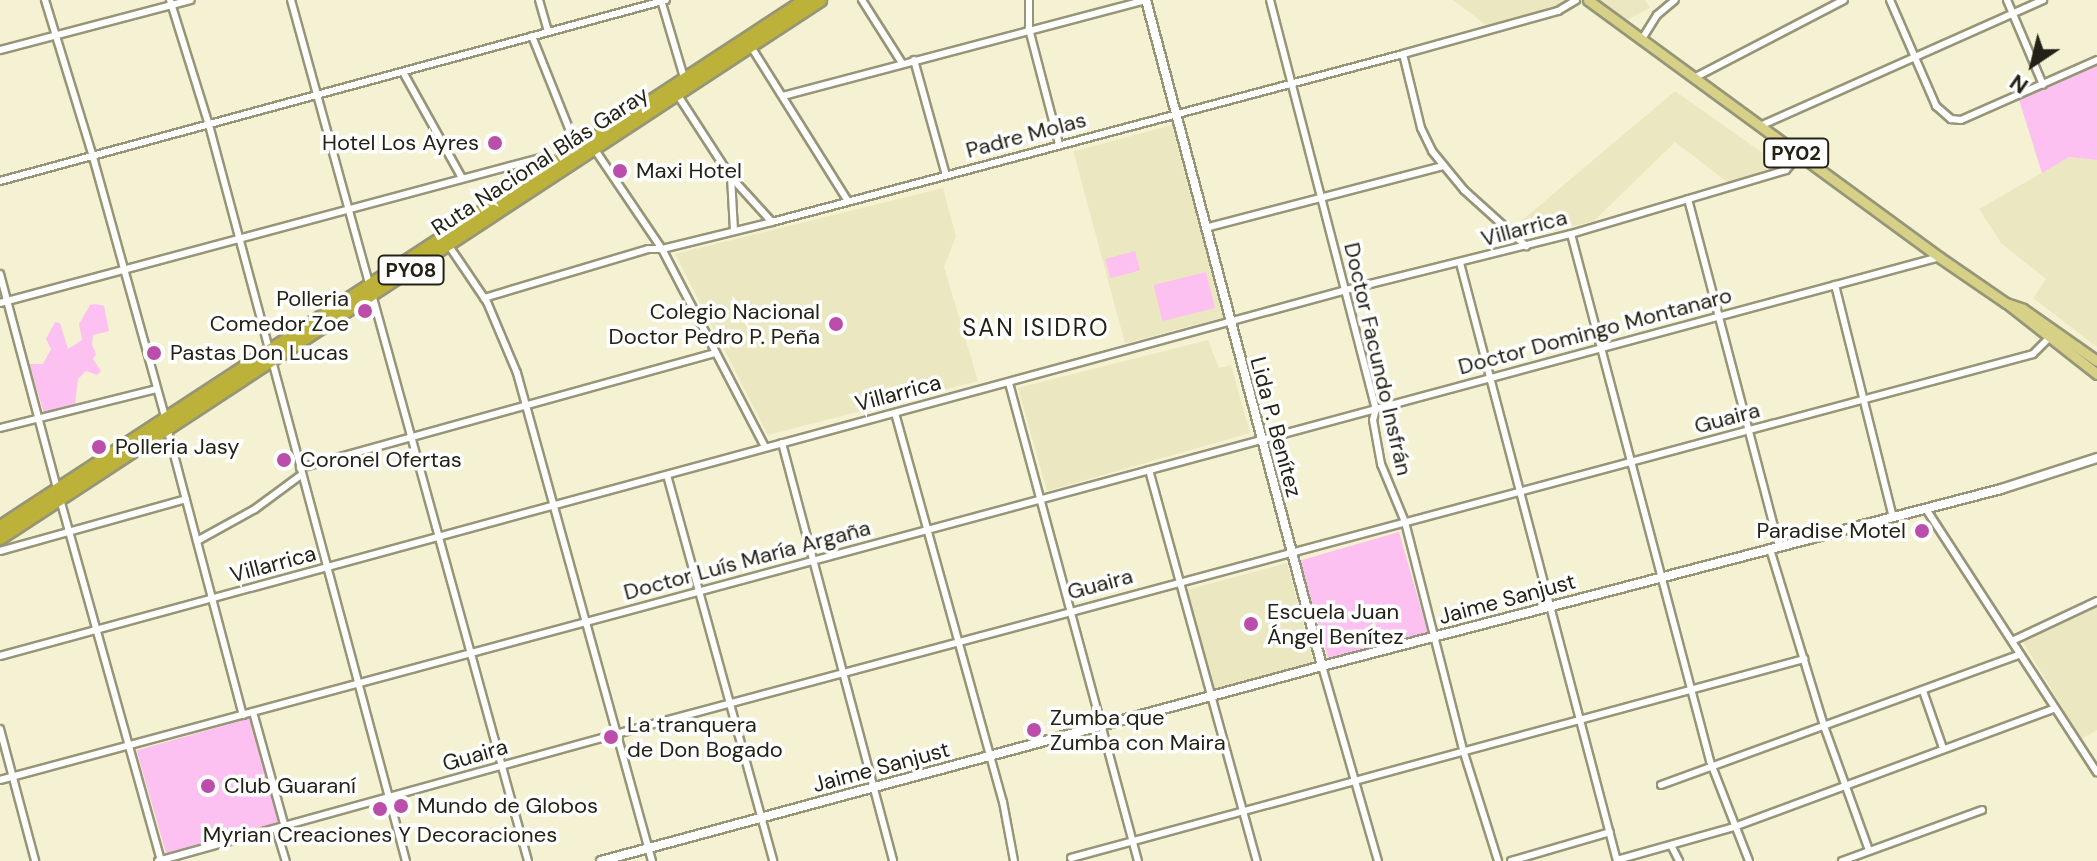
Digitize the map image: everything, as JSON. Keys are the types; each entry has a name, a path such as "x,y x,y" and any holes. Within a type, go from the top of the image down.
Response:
{"highway":[{"name":"Ruta Nacional Blás Garay","path":"748,42 804,0"},
{"name":"Ruta Nacional Blás Garay","path":"0,526 59,493 686,82 820,0"},
{"name":"Ruta Nacional Blás Garay","path":"446,241 555,162 580,152"},
{"name":"Ruta Nacional Blás Garay","path":"0,538 59,493"}],"main road":[{"name":"Lida P. Benítez","path":"1146,0 1322,666"},
{"name":"PY02","path":"1588,0 2006,303 2048,339 2097,374"},
{"name":"PY02","path":"2006,303 2023,309 2097,361"},
{"name":"Jaime Sanjust","path":"601,861 1322,666 2057,474 2097,458"}],"street":[{"path":"45,0 93,157 243,715"},
{"path":"0,50 191,0"},
{"path":"291,0 320,94 370,290 414,437 528,861"},
{"path":"539,0 548,31"},
{"path":"0,181 663,0 686,82"},
{"path":"862,0 902,63"},
{"path":"1029,0 1029,29 1059,144"},
{"path":"783,96 1146,0"},
{"name":"Doctor Facundo Insfrán","path":"1270,0 1376,409 1373,420 1381,464 1405,522 1464,753 1498,861"},
{"name":"Padre Molas","path":"484,298 648,249 662,249 772,222 1403,54 1558,11 1576,0"},
{"path":"1642,39 1657,15 1675,0"},
{"path":"1694,78 1844,0"},
{"path":"1890,0 1936,106 1951,119 1961,120 2097,60"},
{"path":"2007,0 2043,85"},
{"path":"1760,126 2043,0"},
{"path":"171,3 209,125 406,861"},
{"path":"532,36 580,152"},
{"path":"748,42 848,201"},
{"path":"1403,54 1421,128 1443,166 1464,190 1526,246"},
{"path":"914,60 946,175"},
{"path":"403,72 462,178"},
{"path":"674,90 731,177 772,222"},
{"path":"592,145 662,249 765,447"},
{"name":"Villarrica","path":"0,656 1346,290 1571,234 1786,170 1799,155"},
{"path":"3,302 544,157 555,162"},
{"path":"1205,228 1443,166"},
{"path":"731,177 734,230"},
{"path":"1688,199 1720,316 1804,659 1824,726 1869,850"},
{"path":"1571,234 1634,461 1713,769 1749,861"},
{"path":"446,241 484,298 506,340 652,861"},
{"name":"Doctor Domingo Montanaro","path":"1261,440 1939,257"},
{"path":"1460,263 1617,860 1734,827 2055,708"},
{"path":"0,274 3,302 39,419 160,861"},
{"path":"1835,285 1893,518"},
{"name":"Guaira","path":"160,861 1068,611 2033,354 2048,339"},
{"path":"197,541 255,509 300,472 715,353"},
{"path":"1009,383 1068,611 1138,861"},
{"path":"0,428 156,389"},
{"path":"895,413 989,757 1014,861"},
{"name":"Doctor Luís María Argaña","path":"0,780 1261,440"},
{"path":"782,443 893,861"},
{"path":"1149,470 1257,861"},
{"path":"667,475 773,861"},
{"path":"0,551 186,499"},
{"path":"1926,509 2097,772"},
{"path":"2012,641 2097,601"},
{"path":"1661,785 1713,769 2020,654"},
{"path":"1071,858 1804,659"},
{"name":"Lida P. Benítez","path":"1322,666 1378,861"},
{"path":"1923,691 1943,748"},
{"path":"253,712 285,827"},
{"path":"0,729 35,861"},
{"path":"1842,861 1982,810"},
{"path":"276,829 286,861"},
{"path":"1511,861 1610,832"},
{"path":"1671,845 1679,861"}],"shaded area":[{"path":"1453,0 1564,0 1560,7 1486,25"},
{"path":"1597,0 1645,0 1650,8 1625,21"},
{"path":"2097,64 2097,160 2069,157 2042,173 2019,100"},
{"path":"1675,91 1781,166 1730,184 1675,142 1594,221 1525,239 1514,227"},
{"path":"1172,125 1224,317 1125,344 1073,151"},
{"path":"2069,157 2097,160 2097,347 2033,298 2046,279 2001,243 1979,209"},
{"name":"Colegio Nacional Doctor Pedro P. Peña","path":"943,188 956,236 944,267 978,381 768,435 675,254"},
{"path":"1135,251 1140,270 1110,278 1105,259"},
{"path":"1206,272 1215,308 1163,321 1154,285"},
{"path":"90,305 104,306 109,331 93,335 92,345 96,354 93,359 101,371 97,375 86,371 78,379 75,404 44,413 29,364 43,364 51,349 46,339 55,322 60,323 68,349 82,340 79,324"},
{"path":"1208,340 1219,368 1231,365 1250,433 1047,491 1018,388"},
{"path":"1399,532 1428,632 1329,660 1300,560"},
{"name":"Escuela Juan Ángel Benítez","path":"1287,563 1314,662 1213,689 1187,590"},
{"path":"2097,607 2097,730 2081,739 2023,642"},
{"name":"Club Guaraní","path":"250,718 280,823 167,855 137,751"}],"place":[{"name":"Hotel Los Ayres","path":"495,143"},
{"name":"Maxi Hotel","path":"620,171"},
{"name":"Polleria Comedor Zoe","path":"365,311"},
{"name":"Colegio Nacional Doctor Pedro P. Peña","path":"836,324"},
{"name":"Pastas Don Lucas","path":"154,353"},
{"name":"Polleria Jasy","path":"99,447"},
{"name":"Coronel Ofertas","path":"284,460"},
{"name":"Paradise Motel","path":"1922,531"},
{"name":"Escuela Juan Ángel Benítez","path":"1251,624"},
{"name":"Zumba que Zumba con Maira","path":"1034,730"},
{"name":"La tranquera de Don Bogado","path":"611,737"},
{"name":"Club Guaraní","path":"208,786"},
{"name":"Mundo de Globos","path":"401,806"},
{"name":"Myrian Creaciones Y Decoraciones","path":"380,809"}],"district":[{"name":"SAN ISIDRO","path":"1036,328"}]}
